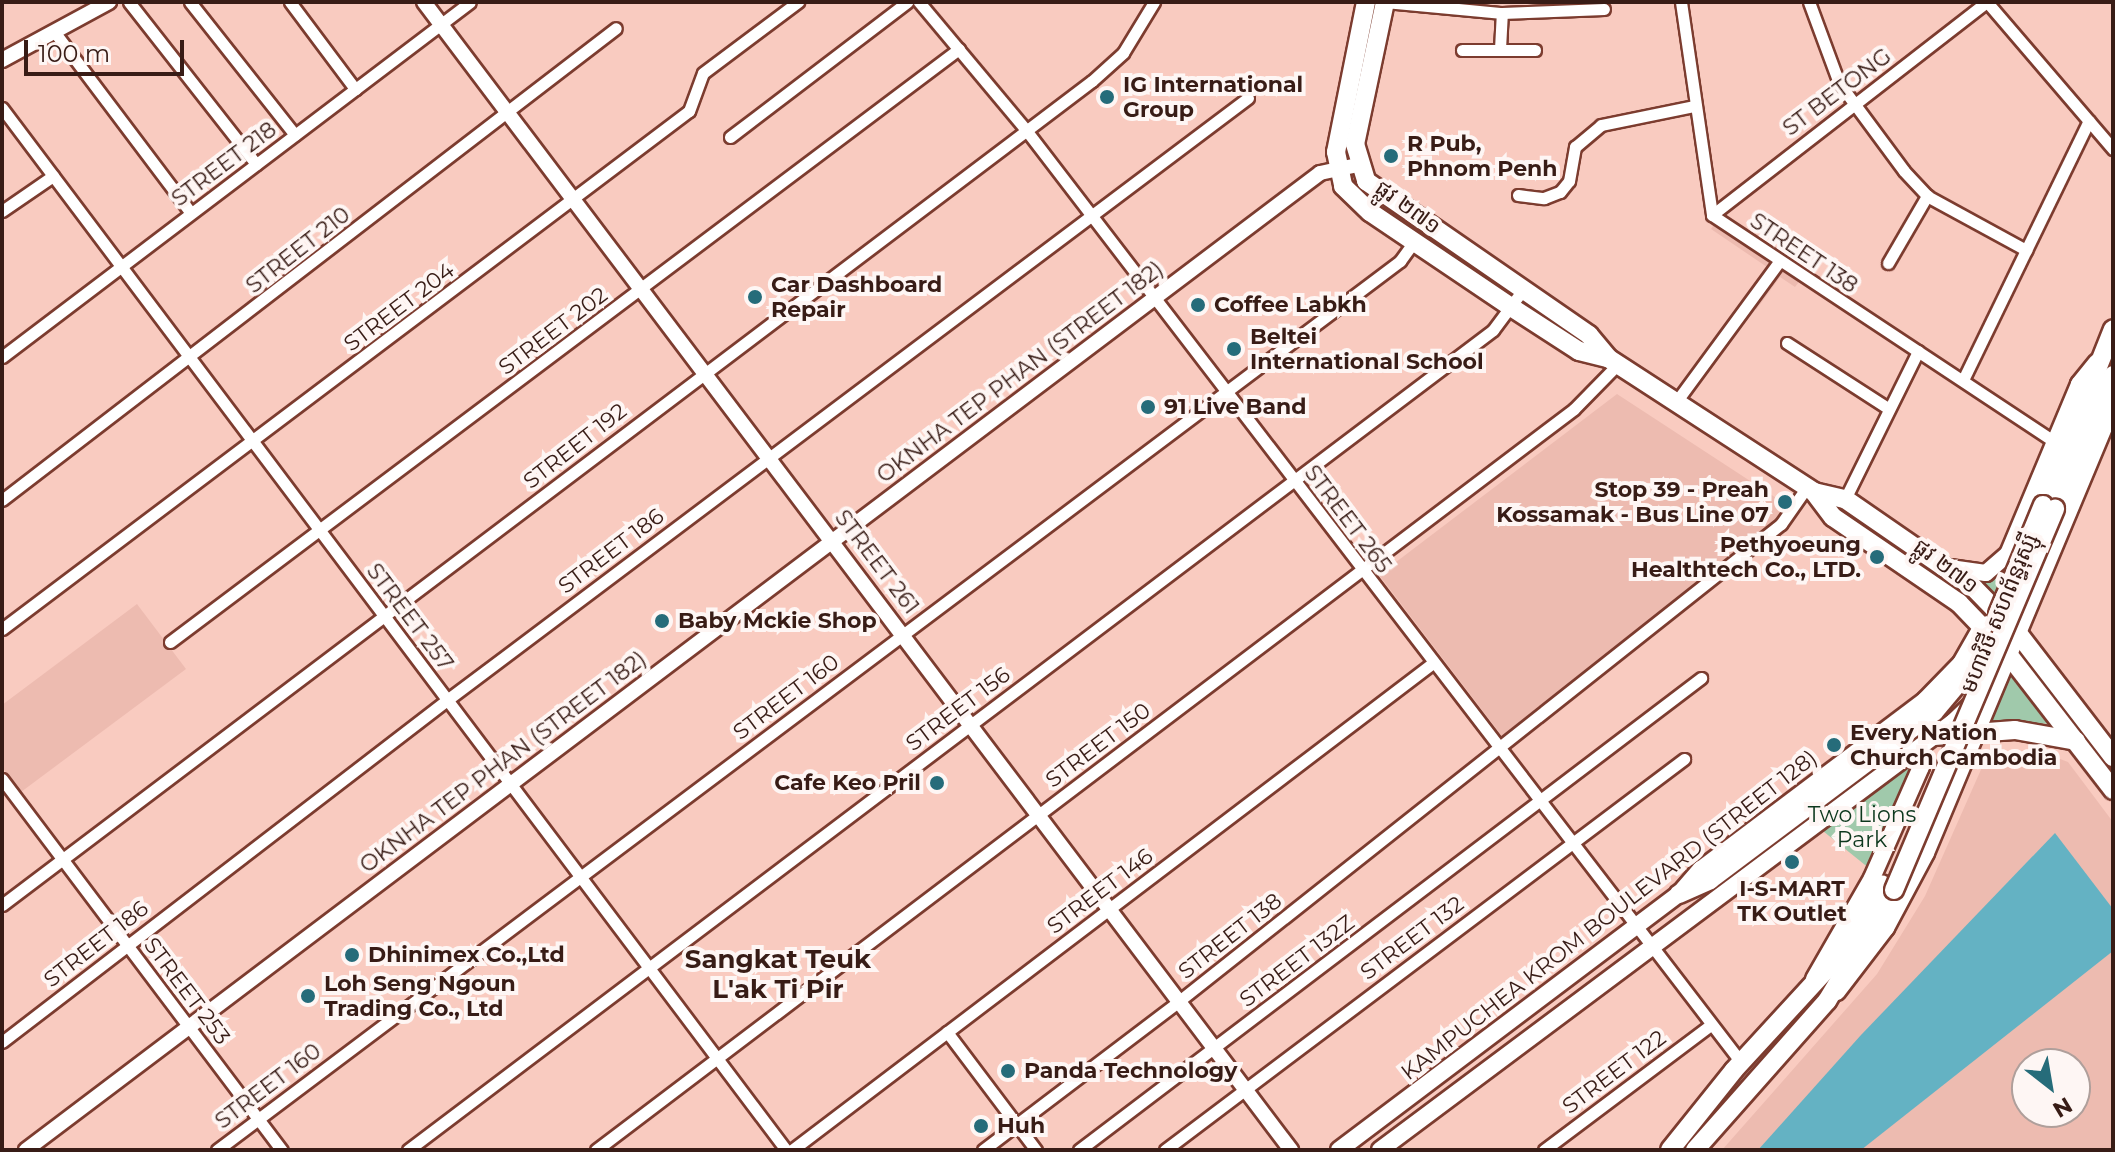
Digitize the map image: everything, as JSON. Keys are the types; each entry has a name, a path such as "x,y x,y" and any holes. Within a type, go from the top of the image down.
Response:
{"main road":[{"path":"1337,169 1339,124 1366,2"},
{"name":"ផ្លូវ ២៧១","path":"1385,2 1355,144 1358,165 1385,198 1589,335 1613,361 1811,490 1833,517 1938,586 2008,654 2113,790"},
{"name":"ផ្លូវ ២៧១","path":"1337,169 1351,196 1414,242 1579,351 1613,361"},
{"name":"មហាវិថី សហព័ន្ធរុស្ស៊ី","path":"2049,507 2113,329"},
{"name":"មហាវិថី សហព័ន្ធរុស្ស៊ី","path":"1950,568 1971,575 1999,566 2079,384 2103,355"},
{"name":"មហាវិថី សហព័ន្ធរុស្ស៊ី","path":"2049,507 2113,375"},
{"name":"មហាវិថី សហព័ន្ធរុស្ស៊ី","path":"1695,1150 1827,1001 1859,970 1886,928 1953,788 2008,654 2011,626 2108,432 2113,405"},
{"name":"ផ្លូវ ២៧១","path":"1811,490 1845,499 1950,568 2011,626 2113,757"},
{"path":"1888,888 1980,657 2049,507"},
{"path":"1670,1150 1741,1062 1835,960 1888,888 2049,507"},
{"path":"1982,626 2011,626"},
{"name":"KAMPUCHEA KROM BOULEVARD (STREET 128)","path":"1339,1150 1679,894 1701,869 1945,683 1982,626"},
{"path":"1679,894 1710,880 1934,712 1980,657"},
{"name":"KAMPUCHEA KROM BOULEVARD (STREET 128)","path":"1380,1150 1934,736 1996,681"},
{"path":"1934,736 1976,731 2040,731 2076,741"},
{"path":"1811,987 1825,952 1872,878 1921,767 1920,755 1909,753"},
{"path":"1921,767 1947,770 1953,788"},
{"name":"មហាវិថី សហព័ន្ធរុស្ស៊ី","path":"1827,1001 1888,888"}],"street":[{"path":"2,60 56,34 109,2"},
{"path":"129,2 256,164"},
{"path":"190,2 295,135"},
{"path":"290,2 355,89"},
{"name":"STREET 261","path":"424,2 1291,1150"},
{"name":"STREET 218","path":"2,357 470,2"},
{"name":"STREET 204","path":"2,629 254,443 693,107 703,73 798,2"},
{"path":"730,137 907,2"},
{"name":"STREET 192","path":"2,905 1026,130 1123,53 1154,2"},
{"path":"1385,2 1502,13 1604,9"},
{"path":"1681,2 1712,215"},
{"path":"1809,2 1852,105 1927,196 2026,250"},
{"path":"1987,2 2113,149"},
{"name":"ST BETONG","path":"1712,215 1987,2"},
{"name":"STREET 265","path":"924,4 1091,214 1649,948 1741,1062"},
{"path":"1500,49 1502,13"},
{"name":"STREET 210","path":"2,500 191,358 616,28"},
{"path":"56,34 191,213"},
{"name":"STREET 202","path":"170,642 959,49"},
{"path":"1462,50 1535,50"},
{"name":"STREET 186","path":"2,1042 769,456 1248,98"},
{"path":"1518,195 1544,198 1560,192 1569,181 1575,147 1601,125 1694,106"},
{"name":"STREET 257","path":"2,108 786,1150"},
{"path":"1963,380 2089,121"},
{"name":"OKNHA TEP PHAN (STREET 182)","path":"26,1150 1320,173 1358,165"},
{"path":"2,211 53,176"},
{"path":"1888,263 1927,196"},
{"name":"STREET 138","path":"1712,215 2055,442"},
{"name":"STREET 160","path":"217,1150 1400,261 1414,242"},
{"path":"1676,402 1779,262"},
{"name":"STREET 156","path":"408,1150 1493,330 1522,291"},
{"path":"1787,343 1889,409"},
{"path":"1845,499 1918,351"},
{"name":"STREET 150","path":"596,1150 1574,409 1613,361"},
{"name":"STREET 138","path":"983,1150 1179,1001 1499,749 1781,524 1811,490"},
{"name":"STREET 146","path":"792,1150 1433,663"},
{"name":"STREET 132Z","path":"1079,1150 1539,804 1701,678"},
{"name":"STREET 132","path":"1165,1150 1684,759"},
{"name":"STREET 253","path":"2,779 282,1150"},
{"name":"STREET 122","path":"1544,1150 1709,1026"},
{"path":"947,1032 1036,1150"}],"shaded area":[{"path":"1721,215 1805,274 1795,287 1780,277 1756,310 1742,301 1767,267 1711,229"},
{"path":"1617,394 1784,503 1784,509 1777,521 1502,736 1379,575"},
{"path":"137,604 186,669 21,792 2,767 2,705"},
{"path":"2034,749 2068,762 2113,822 2113,1150 1722,1150 1877,974 1925,896 1987,756"}],"green space":[{"path":"2010,566 2013,619 1972,580 1988,579"},
{"path":"2011,672 2052,724 1990,721"},
{"name":"Two Lions Park","path":"1910,759 1919,762 1870,869 1818,827"}],"water":[{"path":"2055,833 2113,909 2113,951 1861,1150 1758,1150 1861,1035"}],"place":[{"name":"IG International Group","path":"1107,97"},
{"name":"R Pub, Phnom Penh","path":"1391,156"},
{"name":"Car Dashboard Repair","path":"755,297"},
{"name":"Coffee Labkh","path":"1198,305"},
{"name":"Beltei International School","path":"1234,349"},
{"name":"91 Live Band","path":"1148,407"},
{"name":"Stop 39 - Preah Kossamak - Bus Line 07","path":"1785,502"},
{"name":"Pethyoeung Healthtech Co., LTD.","path":"1877,557"},
{"name":"Baby Mckie Shop","path":"662,621"},
{"name":"Every Nation Church Cambodia","path":"1834,745"},
{"name":"Cafe Keo Pril","path":"937,783"},
{"name":"I-S-MART TK Outlet","path":"1792,862"},
{"name":"Dhinimex Co.,Ltd","path":"352,955"},
{"name":"Loh Seng Ngoun Trading Co., Ltd","path":"308,996"},
{"name":"Panda Technology","path":"1008,1071"},
{"name":"Huh","path":"981,1126"}],"district":[{"name":"Sangkat Teuk L'ak Ti Pir","path":"778,975"}]}
